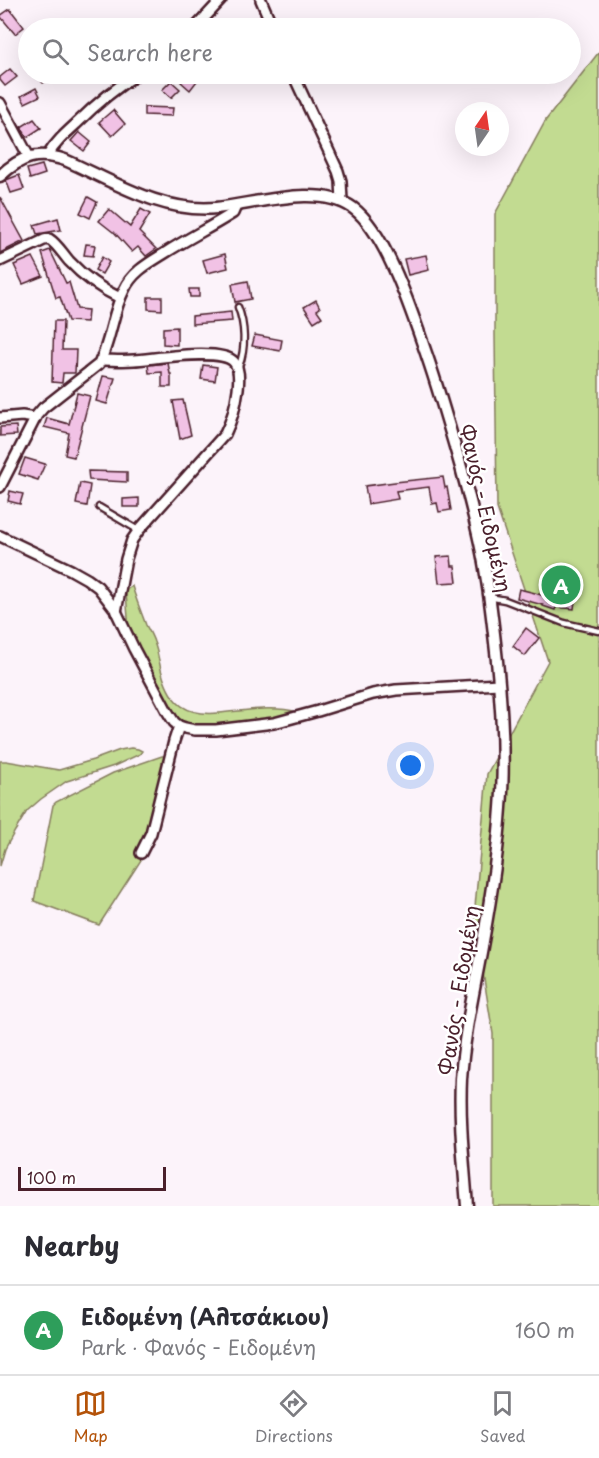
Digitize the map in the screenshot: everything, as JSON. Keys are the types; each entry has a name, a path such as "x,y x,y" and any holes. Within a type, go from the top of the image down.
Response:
{"street":[{"path":"204,18 221,0"},
{"path":"261,0 269,18"},
{"path":"48,155 59,139 121,84"},
{"path":"298,84 338,171 342,201"},
{"path":"2,109 29,157"},
{"name":"Φανός - Ειδομένη","path":"0,176 29,157 48,155 65,160 144,197 197,209 236,206 298,196 320,196 342,201 353,208 369,224 391,263 407,299 430,365 470,501 483,558 499,684 503,740 499,840 484,940 468,1022 461,1078 461,1128 467,1206"},
{"path":"0,487 35,418 43,408 93,370 101,360 120,298 131,279 143,268 186,240 229,216 236,206"},
{"path":"0,261 49,239 79,270 104,290 120,298"},
{"path":"101,360 209,355 228,358 236,364 238,369 237,397 230,425 225,434 132,540 116,612"},
{"path":"0,418 22,416 35,418"},
{"path":"0,536 87,579 98,587 116,612 166,711 179,726 185,728 203,730 249,727 293,718 386,692 427,687 499,684"},
{"path":"141,854 151,832 179,726"}],"lane":[{"path":"238,307 244,334 238,369"},
{"path":"99,507 139,530"},
{"path":"489,597 505,600 564,623 599,631"}],"green space":[{"path":"599,52 599,1206 493,1206 493,1034 474,918 487,774 548,661 497,508 495,214 546,120 574,84 581,84 581,75"},
{"path":"132,586 155,646 166,684 170,693 182,706 198,713 268,709 297,712 281,719 203,728 179,721 169,709 129,630 126,593 127,589"},
{"path":"131,748 142,751 114,766 67,781 27,811 5,849 0,866 0,761 59,770"},
{"path":"168,756 149,832 138,852 141,860 99,925 34,901 53,805 113,773"}],"building":[{"path":"10,9 18,19 18,32 15,34 0,16"},
{"path":"10,69 17,77 5,86 0,77"},
{"path":"168,84 174,84 180,89 171,98 162,90"},
{"path":"183,84 195,84 190,90"},
{"path":"36,88 40,96 25,103 21,96"},
{"path":"144,107 173,108 172,116 144,115"},
{"path":"113,110 125,124 112,136 99,122"},
{"path":"34,119 41,128 27,137 21,127"},
{"path":"79,132 91,142 84,151 71,141"},
{"path":"42,165 45,174 30,179 27,169"},
{"path":"19,175 24,189 11,193 6,180"},
{"path":"0,197 24,241 0,253"},
{"path":"88,197 97,202 90,218 80,213"},
{"path":"109,209 130,227 141,209 150,214 139,232 156,249 146,256 138,247 132,252 114,232 99,221"},
{"path":"58,218 61,230 37,234 34,225"},
{"path":"86,244 95,245 93,256 84,255"},
{"path":"50,250 66,283 69,282 77,309 88,310 87,322 68,321 60,297 56,298 42,253"},
{"path":"225,254 228,268 207,273 203,260"},
{"path":"426,255 429,270 408,275 404,259"},
{"path":"33,257 43,276 23,284 14,265"},
{"path":"102,257 109,262 102,274 95,270"},
{"path":"248,281 251,299 235,302 232,284"},
{"path":"189,289 199,289 199,297 190,297"},
{"path":"148,297 162,297 162,310 148,309"},
{"path":"316,300 320,308 317,310 322,317 314,322 304,307"},
{"path":"231,312 232,321 192,324 192,316"},
{"path":"54,321 63,321 62,350 76,350 75,373 63,373 62,383 52,382"},
{"path":"177,327 177,345 163,344 163,328"},
{"path":"255,335 282,340 280,351 252,346"},
{"path":"168,363 171,387 162,387 162,372 149,373 148,365"},
{"path":"203,365 217,367 215,381 201,379"},
{"path":"103,376 115,378 107,404 96,401"},
{"path":"77,393 90,396 74,457 65,455 69,433 44,427 47,418 69,424"},
{"path":"183,400 191,435 180,439 173,401"},
{"path":"16,426 17,435 0,436 0,427"},
{"path":"25,458 45,464 38,480 19,474"},
{"path":"88,471 127,472 127,482 89,480"},
{"path":"443,477 451,510 439,512 437,503 432,504 429,487 396,491 398,499 368,504 365,486"},
{"path":"80,483 90,485 87,506 76,504"},
{"path":"10,491 23,494 20,504 8,501"},
{"path":"139,498 139,507 123,507 123,499"},
{"path":"451,556 457,582 439,583 436,557"},
{"path":"568,573 578,574 574,609 556,607 555,610 517,598 519,589 560,601 561,594 567,594"},
{"path":"526,628 539,638 525,656 513,646"}],"place":[{"name":"Ειδομένη (Αλτσάκιου)","path":"561,585"}]}
